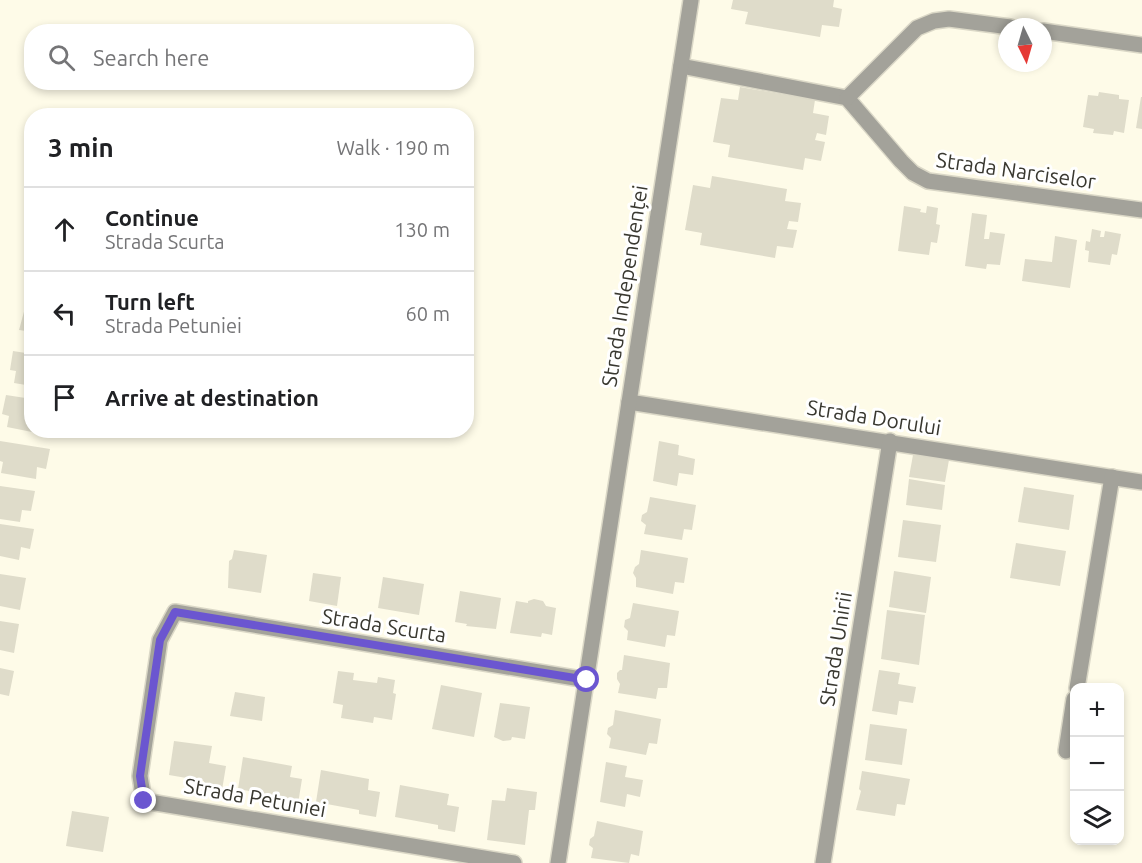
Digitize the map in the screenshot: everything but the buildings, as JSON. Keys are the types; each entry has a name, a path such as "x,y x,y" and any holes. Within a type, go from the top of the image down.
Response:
{"street":[{"name":"Strada Independenței","path":"558,863 691,0"},
{"path":"681,66 847,98 917,28 949,19 998,25"},
{"path":"1052,33 1142,45"},
{"name":"Strada Narciselor","path":"847,98 900,161 913,173 928,181 1142,210"},
{"name":"Strada Dorului","path":"629,402 1142,482"},
{"name":"Strada Unirii","path":"824,863 890,441"},
{"path":"1078,683 1112,477"},
{"name":"Strada Scurta","path":"175,612 587,680"},
{"name":"Strada Petuniei","path":"175,612 160,640 140,776 144,801 514,863"},
{"path":"1066,751 1070,725"}],"route":[{"path":"144,801 140,776 160,640 175,612 587,680"}]}
